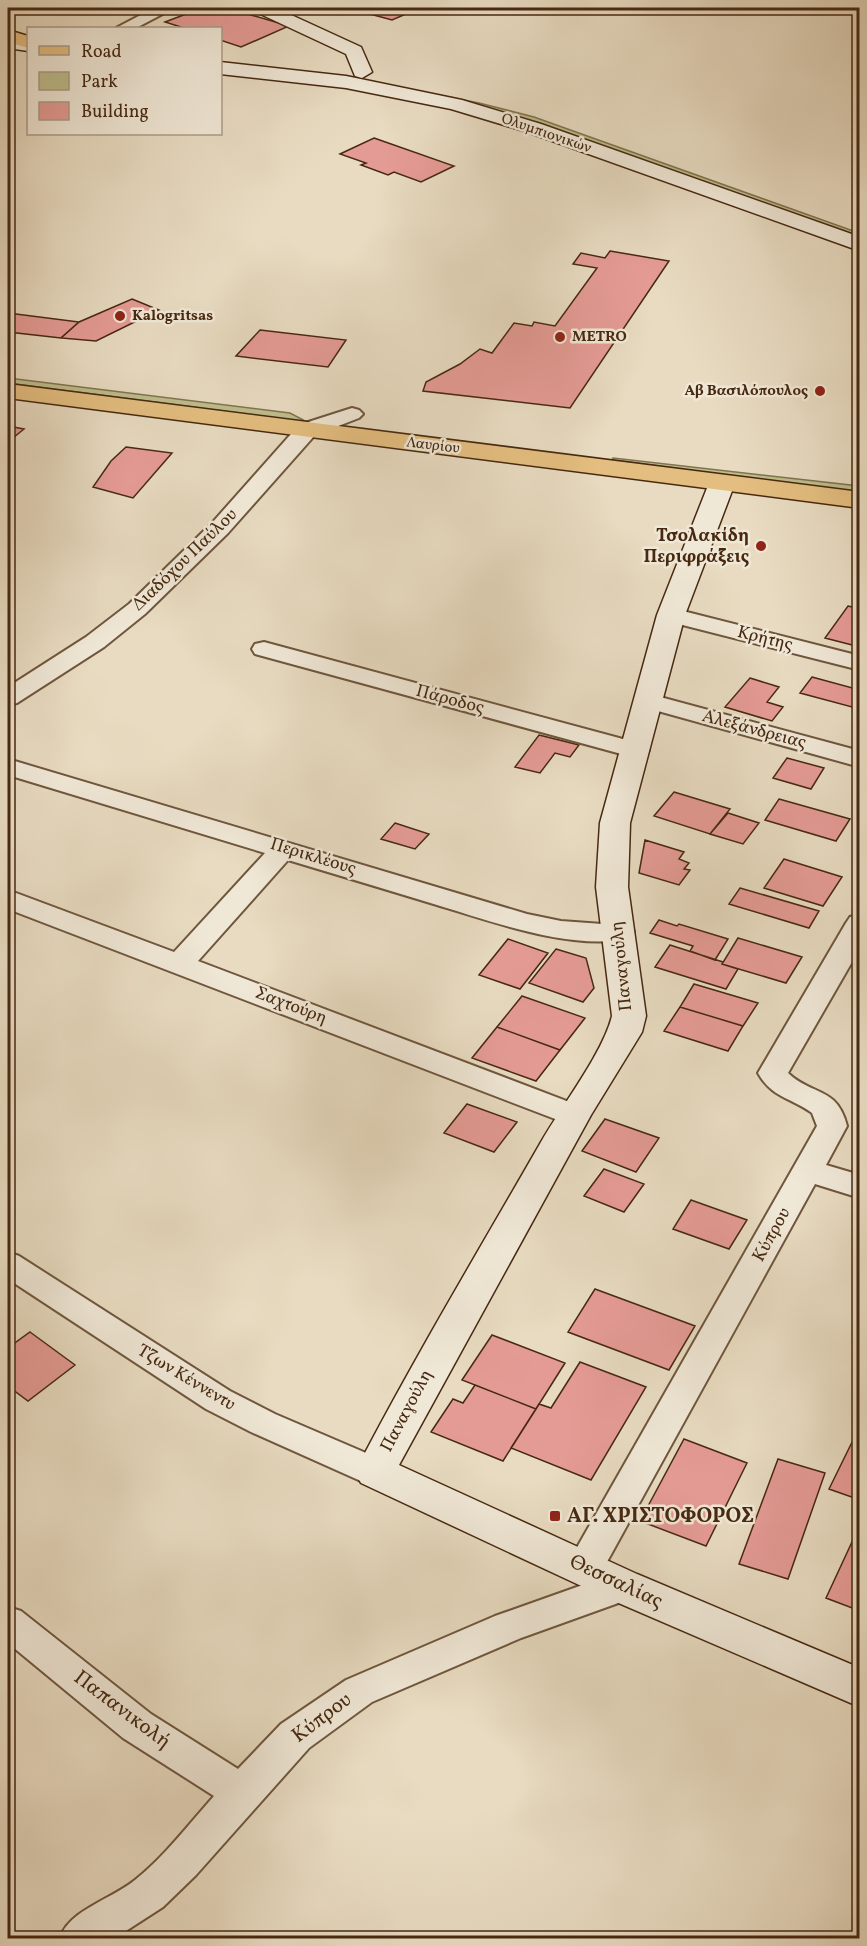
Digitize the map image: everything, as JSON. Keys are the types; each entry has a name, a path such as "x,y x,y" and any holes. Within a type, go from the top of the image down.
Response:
{"main road":[{"name":"Λαυρίου","path":"8,369 860,478"},
{"name":"Λαυρίου","path":"8,391 860,500"}],"street":[{"path":"126,27 166,8"},
{"path":"262,8 354,51 362,72"},
{"path":"12,50 27,43"},
{"name":"Ολυμπιονικών","path":"222,56 362,72 471,94 559,118 837,215"},
{"name":"Ολυμπιονικών","path":"222,68 346,82 455,104 534,128 860,245"},
{"name":"Διαδόχου Παύλου","path":"8,698 94,642 137,609 220,528 307,430 352,414"},
{"name":"Παναγούλη","path":"375,1472 427,1374 574,1115 625,1032 629,1016 620,932 612,887 615,823 671,615 722,483"},
{"name":"Κρήτης","path":"671,615 860,663"},
{"name":"Πάροδος","path":"264,649 636,750"},
{"name":"Αλεξάνδρειας","path":"649,701 860,759"},
{"name":"Περικλέους","path":"8,767 284,848 523,922 561,930 620,932"},
{"path":"180,963 284,848"},
{"name":"Σαχτούρη","path":"8,899 574,1115"},
{"name":"Κύπρου","path":"584,1569 832,1126 831,1117 819,1101 780,1082 773,1073 849,965 860,923"},
{"path":"808,1170 860,1187"},
{"name":"Τζων Κέννεντυ","path":"8,1264 218,1400 263,1423 375,1472"},
{"name":"Θεσσαλίας","path":"375,1472 622,1586 860,1688"},
{"name":"Κύπρου","path":"80,1938 149,1894 182,1862 242,1792 296,1736 359,1690 507,1627 622,1586"},
{"name":"Παπανικολή","path":"8,1622 137,1726 242,1792"}],"green space":[{"path":"222,63 338,75 479,103 534,117 859,233 859,238 556,130"},
{"path":"8,378 290,413 307,422 8,383"},
{"path":"613,458 859,486 859,492 612,460"}],"building":[{"path":"202,8 227,8 289,26 241,47 222,41 222,27 181,27 165,22"},
{"path":"383,8 420,8 392,20 370,14"},
{"path":"374,138 454,166 421,182 394,172 388,175 361,165 366,163 340,154"},
{"name":"METRO","path":"610,251 669,261 570,408 423,391 426,382 460,364 480,349 492,353 514,323 532,326 534,322 555,326 597,268 573,264 581,253 605,258"},
{"name":"Kalogritsas","path":"132,299 159,310 96,341 61,338 79,322"},
{"path":"8,313 79,322 61,338 8,332"},
{"path":"260,330 346,340 328,367 236,356"},
{"path":"8,426 24,429 8,442"},
{"path":"126,447 172,453 133,498 93,487 111,461"},
{"path":"848,606 860,609 860,647 825,638"},
{"path":"812,677 860,690 860,697 852,707 800,693"},
{"path":"750,678 779,687 767,702 783,707 772,721 725,707"},
{"path":"539,735 579,745 570,757 555,753 540,773 515,767"},
{"path":"787,758 824,768 811,789 773,778"},
{"path":"674,792 730,809 710,834 654,816"},
{"path":"779,799 850,819 836,841 765,820"},
{"path":"728,813 759,823 743,844 710,834"},
{"path":"395,823 429,834 415,849 381,839"},
{"path":"645,840 684,852 679,859 689,863 684,869 690,870 679,885 639,873"},
{"path":"784,859 842,877 823,906 764,888"},
{"path":"740,888 819,911 809,928 729,904"},
{"path":"659,920 728,939 715,960 690,951 693,946 650,933"},
{"path":"738,938 802,957 786,983 722,964"},
{"path":"508,939 548,953 520,989 479,975"},
{"path":"670,945 738,969 726,989 655,967"},
{"path":"556,949 586,958 594,988 583,1002 529,983"},
{"path":"694,984 758,1003 743,1026 680,1007"},
{"path":"522,996 585,1018 560,1050 497,1027"},
{"path":"680,1007 743,1026 728,1051 664,1031"},
{"path":"497,1027 560,1050 536,1081 472,1058"},
{"path":"467,1104 517,1122 494,1152 444,1133"},
{"path":"605,1119 659,1138 636,1172 582,1151"},
{"path":"604,1169 644,1184 624,1212 584,1196"},
{"path":"691,1200 747,1220 729,1249 673,1229"},
{"path":"595,1289 695,1326 669,1370 568,1332"},
{"path":"30,1332 75,1365 28,1401 8,1386 8,1348"},
{"path":"492,1335 565,1363 536,1409 462,1380"},
{"path":"580,1362 646,1387 591,1480 511,1448 539,1404 551,1408"},
{"path":"475,1385 536,1409 503,1461 431,1432 453,1399 463,1403"},
{"path":"858,1430 860,1431 860,1500 829,1489"},
{"path":"684,1439 747,1463 706,1546 640,1521"},
{"path":"778,1459 825,1473 788,1579 739,1564"},
{"path":"858,1529 860,1530 860,1611 826,1598"}],"place":[{"name":"Kalogritsas","path":"120,316"},
{"name":"METRO","path":"560,337"},
{"name":"Αβ Βασιλόπουλος","path":"820,391"},
{"name":"Τσολακίδη Περιφράξεις","path":"761,546"},
{"name":"ΑΓ. ΧΡΙΣΤΟΦΟΡΟΣ","path":"555,1516"}]}
